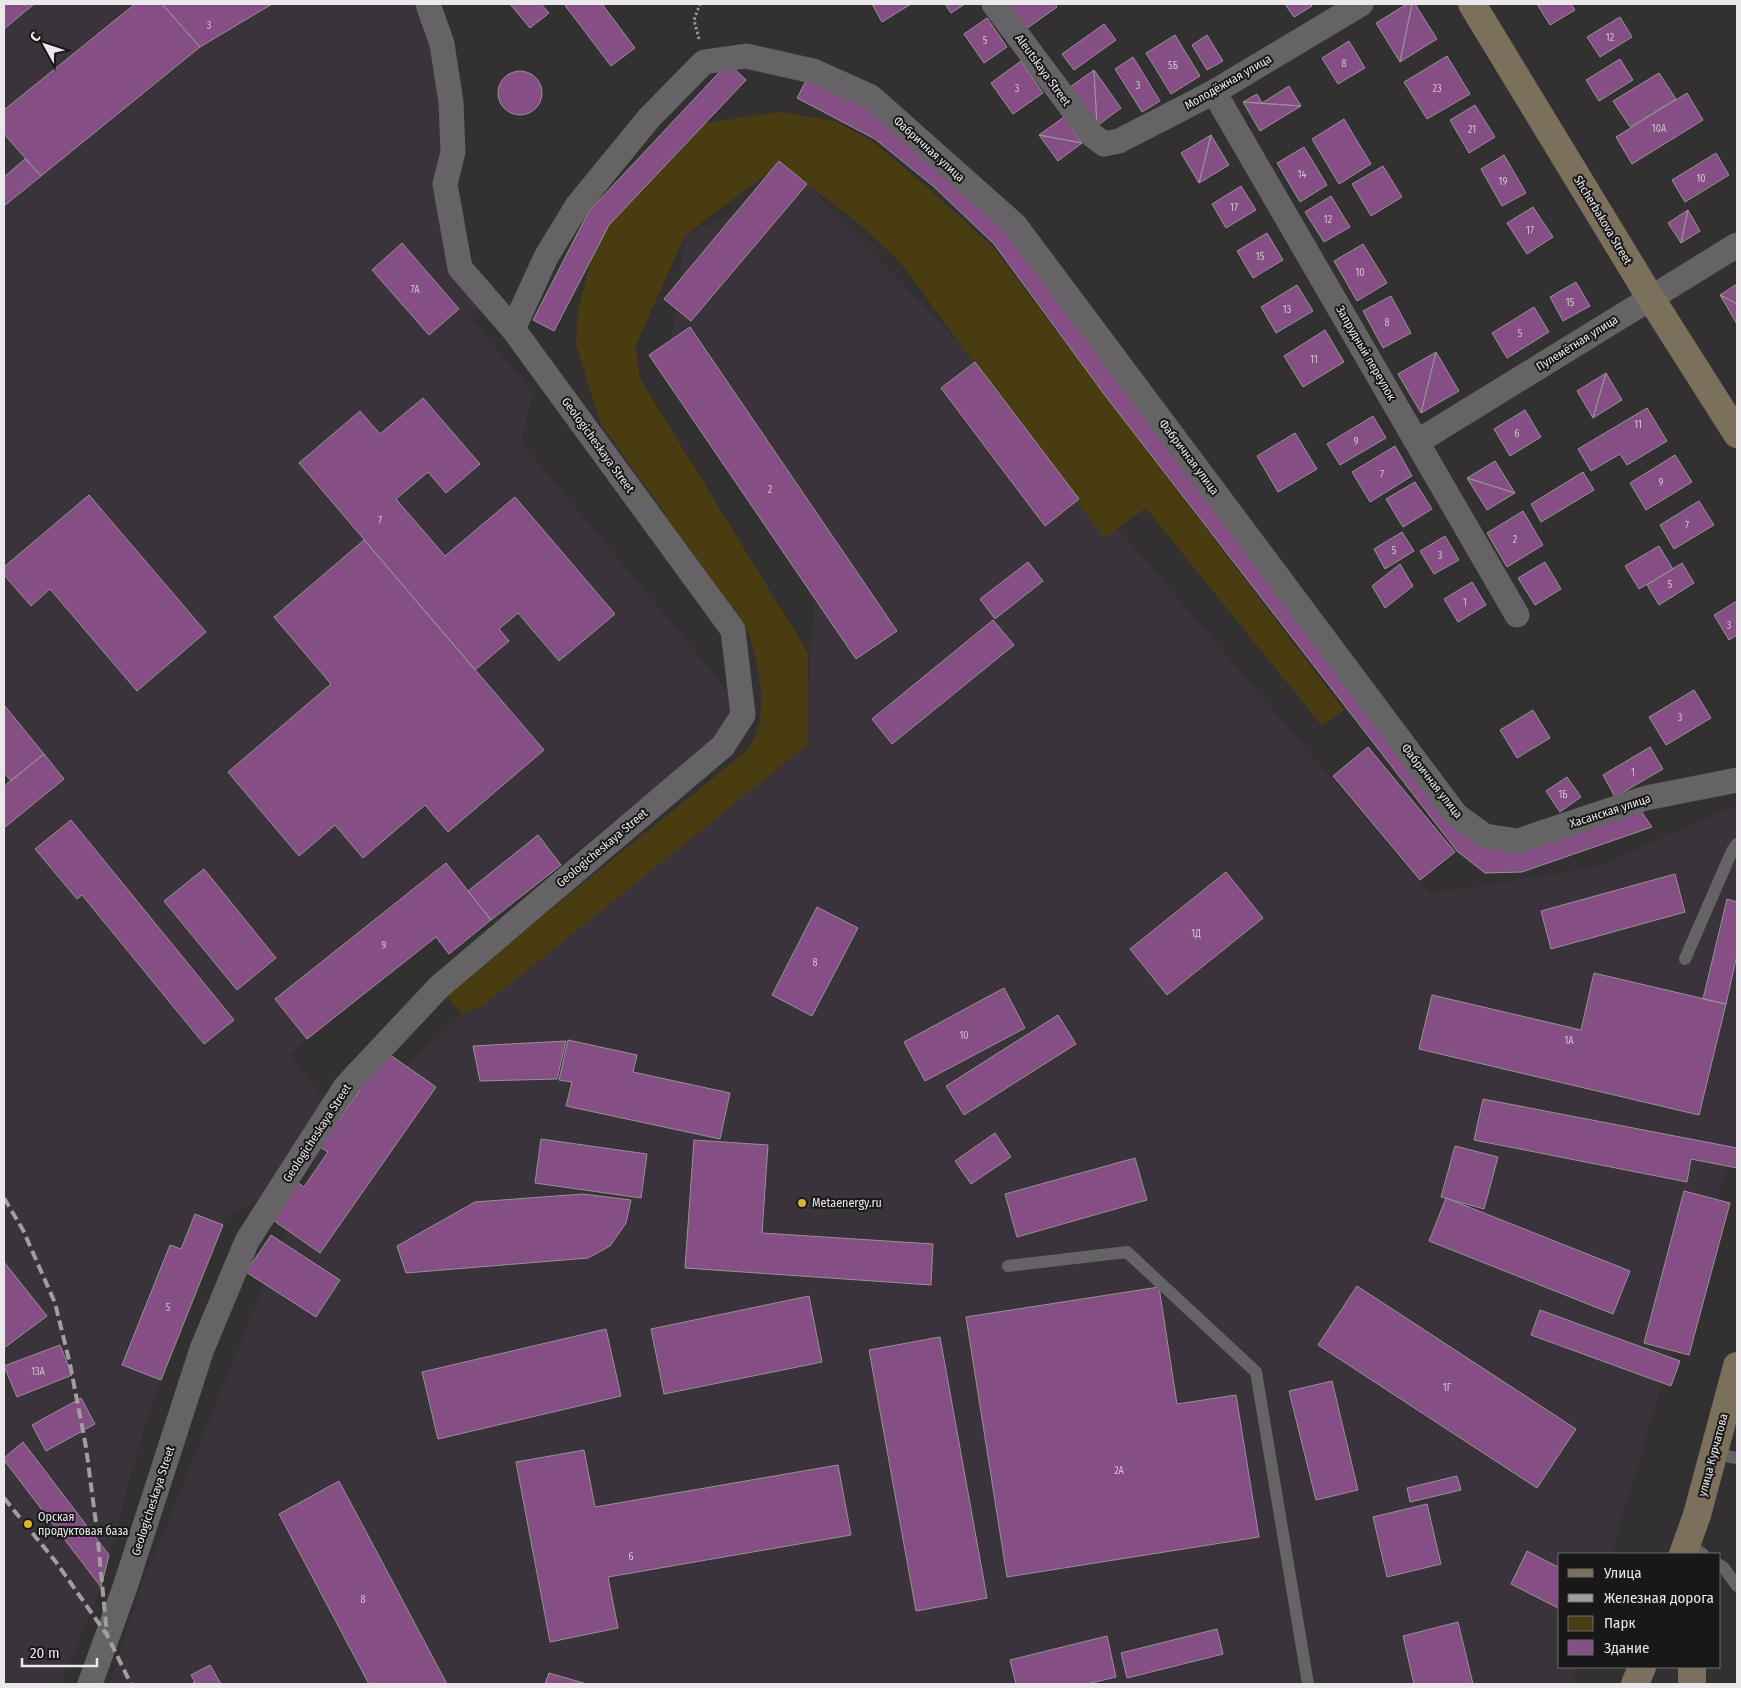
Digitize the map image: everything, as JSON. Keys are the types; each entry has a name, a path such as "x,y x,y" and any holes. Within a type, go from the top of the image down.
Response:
{"street":[{"name":"Geologicheskaya Street","path":"90,1684 127,1581 202,1349 248,1241 346,1086 439,987 723,746 743,715 733,630 512,329 460,268 445,184 453,152 451,102 442,44 428,4"},
{"name":"Aleutskaya Street","path":"994,4 1092,135"},
{"name":"Молодёжная улица","path":"1092,135 1104,144 1119,141 1214,92 1361,4"},
{"name":"Shcherbakova Street","path":"1472,4 1650,297 1737,434"},
{"name":"Фабричная улица","path":"704,62 746,56 756,58 813,71 871,97 1015,225 1456,815 1485,836"},
{"path":"512,329 546,257 577,206 649,118 704,62"},
{"name":"Запрудный переулок","path":"1214,92 1518,615"},
{"name":"Пулемётная улица","path":"1417,442 1737,245"},
{"name":"Хасанская улица","path":"1485,836 1518,841 1646,798 1737,780"},
{"name":"улица Курчатова","path":"1694,1553 1697,1515 1726,1456 1737,1366"},
{"path":"1635,1684 1642,1668"},
{"path":"1692,1668 1692,1684"}],"lane":[{"path":"1685,959 1732,851 1737,844"},
{"path":"1008,1266 1127,1252 1256,1372 1308,1684"},
{"path":"1721,1566 1737,1586"}],"path":[{"path":"700,4 694,20 704,62"}],"shaded area":[{"path":"4,4 421,4 441,33 455,188 481,309 470,317 533,393 521,442 729,693 733,711 725,731 449,954 435,937 307,1039 290,1055 324,1099 288,1167 254,1204 227,1215 153,1401 132,1469 101,1587 60,1684 4,1684"},
{"path":"807,184 963,347 1430,894 1596,867 1737,805 1737,1134 1611,1553 1558,1553 1558,1668 1577,1668 1572,1684 110,1684 142,1586 320,1147 462,1014 808,744 808,693 815,599 666,380 685,235"}],"green space":[{"path":"779,112 835,121 872,141 992,246 1344,710 1322,726 1146,508 1104,538 899,261 862,226 790,171 771,171 685,235 636,345 639,377 808,653 808,744 484,1005 462,1014 445,995 738,758 750,746 757,730 760,716 761,688 749,633 601,424 576,345 578,311 595,243 636,180 706,123"}],"building":[{"path":"4,4 34,4 4,29"},
{"path":"135,4 162,4 200,47 41,176 4,134 4,110"},
{"path":"162,4 272,4 200,47"},
{"path":"510,4 541,4 549,13 530,28"},
{"path":"564,4 602,4 635,48 611,66"},
{"path":"872,4 911,4 882,22"},
{"path":"945,4 965,4 951,13"},
{"path":"1008,4 1055,4 1057,7 1026,29"},
{"path":"1285,4 1311,4 1312,6 1294,17"},
{"path":"1407,4 1412,4 1400,62 1376,23"},
{"path":"1412,4 1415,4 1437,39 1400,62"},
{"path":"1537,4 1571,4 1575,10 1550,25"},
{"path":"1620,17 1632,37 1600,57 1587,37"},
{"path":"987,18 1007,47 984,63 964,34"},
{"path":"1104,24 1116,40 1074,70 1062,54"},
{"path":"1175,35 1200,76 1171,94 1146,53"},
{"path":"1207,35 1223,61 1207,70 1192,45"},
{"path":"1349,41 1365,68 1338,84 1322,58"},
{"path":"1447,56 1470,94 1427,119 1404,82"},
{"path":"1133,57 1160,101 1142,112 1115,69"},
{"path":"1620,59 1633,80 1599,101 1586,80"},
{"path":"1021,61 1043,93 1013,114 991,83"},
{"path":"728,63 746,80 609,225 554,331 533,320 589,211"},
{"path":"1094,70 1121,108 1097,126"},
{"path":"1094,70 1097,126 1070,87"},
{"path":"520,71 532,75 538,81 542,93 538,105 532,111 520,115 508,111 502,105 498,93 502,81 508,75"},
{"path":"1659,73 1676,99 1630,127 1613,101"},
{"path":"808,77 888,118 1012,228 1493,849 1636,804 1652,827 1522,872 1485,873 1457,851 1104,394 994,244 933,186 875,139 797,98"},
{"path":"1289,86 1301,106 1243,102 1257,94 1262,103"},
{"path":"1687,93 1703,120 1632,164 1616,137"},
{"path":"1243,102 1301,106 1260,131"},
{"path":"1475,105 1495,137 1469,153 1450,120"},
{"path":"1064,117 1082,143 1039,135"},
{"path":"1344,119 1371,164 1339,184 1312,139"},
{"path":"1039,135 1082,143 1058,161"},
{"path":"1211,135 1229,165 1199,183"},
{"path":"1211,135 1199,183 1181,153"},
{"path":"1304,147 1327,185 1300,202 1277,163"},
{"path":"1716,153 1729,175 1685,202 1672,180"},
{"path":"1504,155 1526,193 1502,206 1481,169"},
{"path":"25,159 41,176 4,206 4,177"},
{"path":"779,161 807,184 691,321 664,299"},
{"path":"1383,166 1402,197 1371,216 1352,184"},
{"path":"1241,186 1256,210 1226,228 1212,204"},
{"path":"1331,196 1350,227 1324,242 1305,212"},
{"path":"1533,207 1553,237 1527,254 1507,223"},
{"path":"1688,210 1681,243 1668,223"},
{"path":"1688,210 1700,231 1681,243"},
{"path":"1267,233 1283,260 1253,278 1237,251"},
{"path":"402,243 459,309 429,335 372,270"},
{"path":"1363,244 1387,283 1357,301 1334,261"},
{"path":"1576,282 1590,306 1563,321 1550,297"},
{"path":"1737,284 1737,304 1720,295"},
{"path":"1297,285 1313,311 1276,333 1261,307"},
{"path":"1720,295 1737,304 1737,324"},
{"path":"1391,296 1411,333 1383,348 1363,311"},
{"path":"1534,307 1549,332 1507,358 1492,333"},
{"path":"690,327 897,631 856,659 649,355"},
{"path":"1325,330 1344,362 1303,387 1284,356"},
{"path":"1436,352 1459,391 1421,413"},
{"path":"1436,352 1421,413 1398,374"},
{"path":"975,362 1079,499 1045,526 941,388"},
{"path":"1606,373 1622,400 1593,418"},
{"path":"1606,373 1593,418 1577,391"},
{"path":"423,398 480,464 446,493 428,472 396,499 445,556 515,497 615,614 559,661 518,613 499,629 509,641 475,670 299,463 360,411 380,434"},
{"path":"1647,408 1667,441 1627,465 1620,454 1591,471 1578,449"},
{"path":"1525,410 1541,437 1510,456 1494,429"},
{"path":"1373,416 1386,438 1340,465 1327,444"},
{"path":"1295,433 1317,469 1278,492 1257,456"},
{"path":"1395,446 1412,476 1370,502 1352,472"},
{"path":"1675,455 1692,482 1646,510 1630,483"},
{"path":"1495,461 1515,493 1467,478"},
{"path":"1583,472 1594,490 1541,522 1531,504"},
{"path":"1467,478 1515,493 1487,510"},
{"path":"1415,482 1432,509 1403,527 1386,499"},
{"path":"89,495 206,632 137,691 50,589 31,606 4,575 4,567"},
{"path":"1699,501 1714,525 1674,549 1660,525"},
{"path":"1523,511 1543,545 1507,567 1487,533"},
{"path":"1402,532 1414,551 1385,569 1374,549"},
{"path":"1445,536 1459,560 1434,574 1420,551"},
{"path":"364,540 544,750 448,832 425,805 363,858 335,825 299,856 228,772 331,684 274,617"},
{"path":"1659,546 1673,569 1639,589 1625,566"},
{"path":"1028,562 1043,581 995,619 980,599"},
{"path":"1545,562 1561,589 1535,605 1518,578"},
{"path":"1682,563 1694,583 1659,605 1647,585"},
{"path":"1400,564 1413,586 1385,608 1372,586"},
{"path":"1472,582 1486,605 1458,622 1444,599"},
{"path":"1737,601 1737,635 1729,640 1714,615"},
{"path":"993,620 1014,645 892,744 872,719"},
{"path":"1694,690 1711,718 1666,745 1649,717"},
{"path":"4,705 44,754 11,781 4,772"},
{"path":"1533,710 1550,738 1517,758 1500,730"},
{"path":"1368,747 1455,852 1420,880 1333,776"},
{"path":"1650,747 1663,769 1615,797 1603,775"},
{"path":"44,754 64,779 4,828 4,786"},
{"path":"1567,777 1581,797 1560,812 1546,791"},
{"path":"71,820 234,1020 204,1044 82,895 77,899 35,849"},
{"path":"538,835 561,865 491,920 468,891"},
{"path":"446,863 491,920 449,954 436,937 307,1039 275,999"},
{"path":"204,869 276,958 237,990 164,901"},
{"path":"1226,872 1263,918 1167,995 1130,949"},
{"path":"1675,874 1685,912 1551,949 1541,911"},
{"path":"1727,899 1737,902 1737,955 1726,1004 1703,999"},
{"path":"817,907 858,928 812,1016 772,995"},
{"path":"1594,973 1726,1004 1699,1115 1419,1049 1432,995 1581,1030"},
{"path":"1004,988 1025,1028 925,1081 904,1042"},
{"path":"1058,1015 1076,1044 964,1115 946,1086"},
{"path":"568,1040 637,1055 633,1072 730,1093 720,1139 566,1106 572,1082 559,1080"},
{"path":"566,1041 557,1079 480,1081 473,1046"},
{"path":"386,1052 436,1087 320,1253 270,1218 296,1181 304,1187 328,1152 320,1147"},
{"path":"1483,1099 1737,1148 1737,1168 1691,1159 1687,1182 1474,1140"},
{"path":"995,1133 1011,1157 971,1184 955,1161"},
{"path":"541,1139 647,1154 641,1198 535,1183"},
{"path":"694,1140 768,1145 762,1233 933,1244 931,1285 685,1268"},
{"path":"1455,1146 1498,1157 1484,1209 1441,1197"},
{"path":"1135,1158 1147,1200 1017,1237 1005,1194"},
{"path":"1684,1191 1730,1203 1689,1355 1644,1343"},
{"path":"583,1194 631,1200 626,1223 610,1246 588,1258 406,1273 397,1246 475,1202"},
{"path":"1446,1198 1630,1271 1613,1314 1429,1241"},
{"path":"195,1214 223,1225 161,1380 122,1365 170,1245 181,1249"},
{"path":"271,1235 340,1280 316,1317 246,1272"},
{"path":"4,1262 47,1316 4,1348"},
{"path":"1357,1286 1576,1429 1537,1488 1318,1345"},
{"path":"1159,1287 1177,1404 1236,1395 1259,1537 1007,1577 966,1317"},
{"path":"809,1296 822,1362 664,1394 651,1329"},
{"path":"1540,1310 1680,1361 1671,1386 1531,1335"},
{"path":"606,1329 621,1396 438,1439 422,1372"},
{"path":"940,1337 987,1598 916,1611 869,1350"},
{"path":"60,1345 72,1375 17,1397 4,1366"},
{"path":"1332,1381 1358,1490 1316,1500 1289,1391"},
{"path":"81,1398 95,1424 46,1451 32,1425"},
{"path":"23,1442 109,1555 101,1587 4,1460"},
{"path":"584,1450 595,1507 838,1465 851,1535 608,1577 618,1628 550,1642 516,1462"},
{"path":"1457,1476 1461,1490 1410,1502 1407,1488"},
{"path":"339,1481 447,1684 369,1684 279,1514"},
{"path":"1427,1504 1441,1564 1387,1577 1373,1517"},
{"path":"1527,1551 1558,1567 1558,1608 1511,1584"},
{"path":"1458,1622 1473,1684 1414,1684 1403,1636"},
{"path":"1217,1629 1223,1654 1127,1678 1121,1653"},
{"path":"1107,1636 1116,1677 1087,1684 1016,1684 1010,1660"},
{"path":"210,1665 221,1684 191,1684 195,1682 191,1675"},
{"path":"549,1673 587,1684 545,1684"}],"railway":[{"path":"4,1198 23,1230 55,1303 70,1364 86,1447 97,1531 107,1635"},
{"path":"4,1498 56,1562 107,1635 131,1684"}],"place":[{"name":"Metaenergy.ru","path":"802,1203"},
{"name":"Орская продуктовая база","path":"28,1524"}]}
